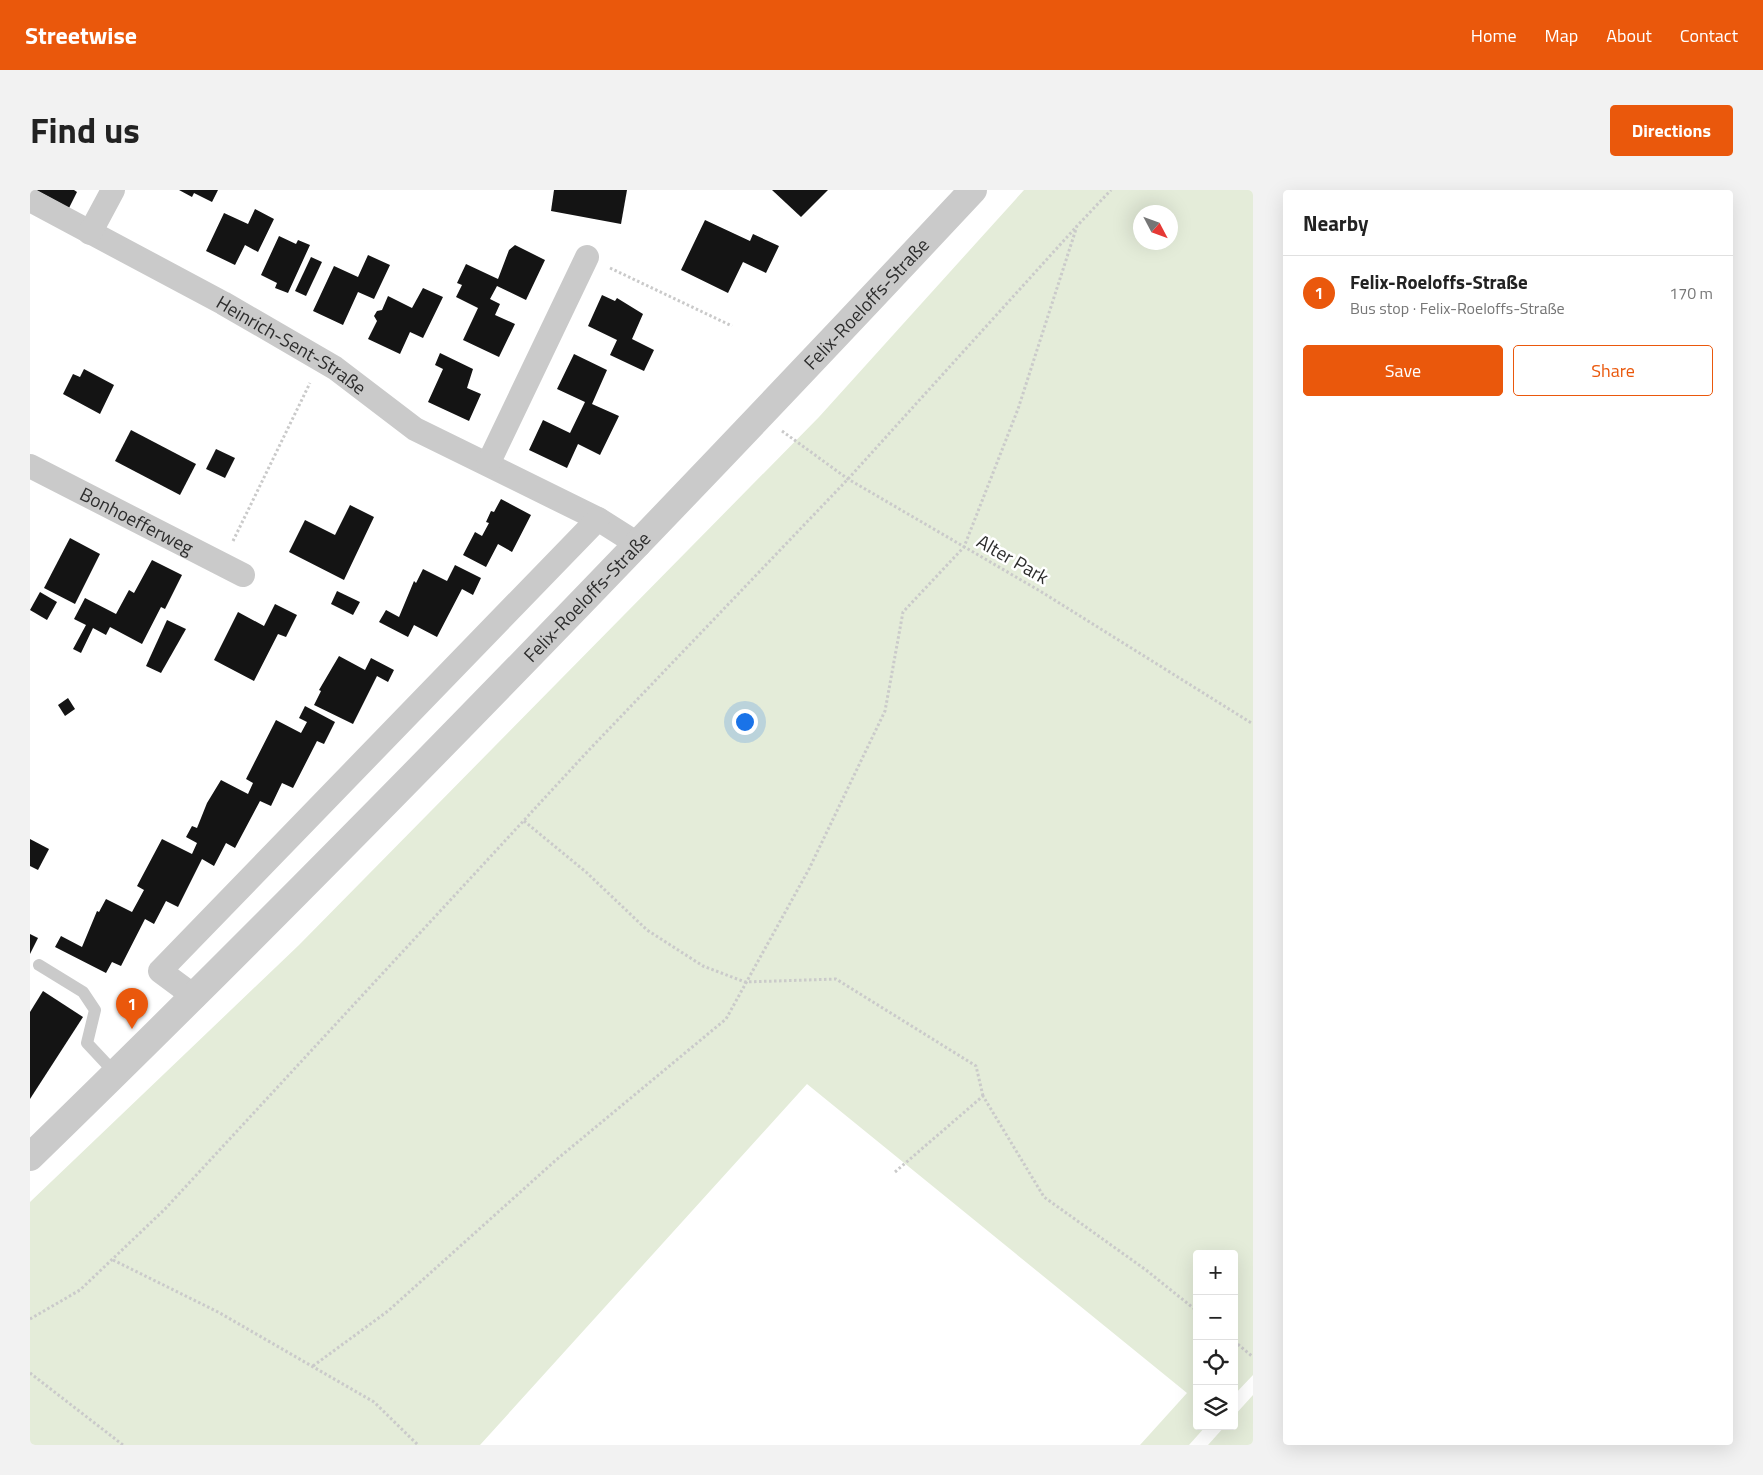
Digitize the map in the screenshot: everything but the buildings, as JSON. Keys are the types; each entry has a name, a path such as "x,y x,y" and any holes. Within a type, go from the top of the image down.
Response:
{"street":[{"path":"90,233 113,190"},
{"name":"Felix-Roeloffs-Straße","path":"30,1157 195,997 639,545 970,191"},
{"name":"Heinrich-Sent-Straße","path":"30,200 223,303 335,368 415,429 598,519 639,545"},
{"path":"488,464 586,257"},
{"name":"Bonhoefferweg","path":"30,466 233,570"},
{"path":"195,997 160,970 598,519"}],"lane":[{"path":"39,965 83,992 95,1010 87,1043 116,1074"}],"path":[{"path":"30,1319 80,1290 165,1209 524,821 848,479 1111,190"},
{"path":"313,1366 388,1311 556,1160 726,1019 809,868 885,711 903,612 964,546 1018,409 1077,226"},
{"path":"586,257 732,326"},
{"path":"233,570 308,384 335,368"},
{"name":"Alter Park","path":"761,416 848,479 1040,591 1253,724"},
{"path":"524,821 586,872 647,930 703,966 745,982 836,979 976,1066 983,1096 1044,1197 1146,1270 1193,1308"},
{"path":"895,1172 915,1152 983,1096"},
{"path":"113,1260 218,1312 374,1402 418,1445"},
{"path":"1238,1344 1253,1356"},
{"path":"30,1373 122,1445"}],"green space":[{"path":"1024,190 1253,190 1253,1375 1238,1391 1238,1250 1193,1250 1193,1430 1202,1430 1189,1445 1140,1445 1187,1393 807,1084 480,1445 30,1445 30,1202 299,945 819,417"},
{"path":"1253,1395 1253,1445 1208,1445 1221,1430 1238,1430 1238,1412"}],"place":[{"name":"Felix-Roeloffs-Straße","path":"132,1029"}]}
